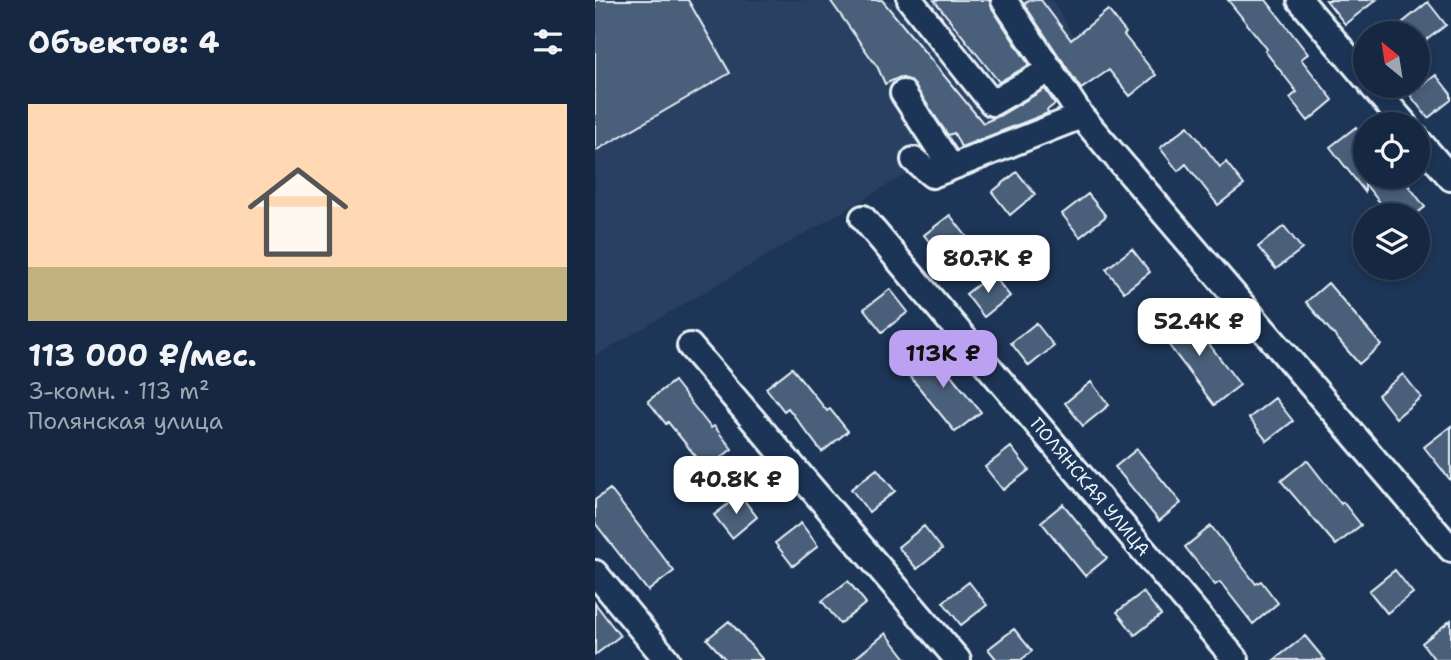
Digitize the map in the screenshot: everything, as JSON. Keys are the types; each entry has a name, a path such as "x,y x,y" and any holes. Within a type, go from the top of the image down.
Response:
{"street":[{"path":"910,0 992,103 1051,69"},
{"path":"1003,0 1081,116 1451,549"},
{"path":"1300,0 1353,63"},
{"path":"903,93 951,167"},
{"path":"1382,98 1395,112"},
{"path":"914,160 932,175 1081,116"},
{"path":"1430,154 1451,178"},
{"name":"ПОЛЯНСКАЯ УЛИЦА","path":"863,218 1236,660"},
{"path":"690,346 958,660"},
{"path":"595,573 667,660"}],"shaded area":[{"path":"595,0 1052,0 1098,78 1069,96 1019,135 964,151 918,147 910,172 595,356"}],"building":[{"path":"595,0 688,0 730,73 595,151"},
{"path":"830,0 882,0 983,123 1045,89 1055,104 1047,110 1048,113 961,147 954,133 948,135 910,80 900,77 885,84 878,68"},
{"path":"934,0 989,0 1029,65 999,82"},
{"path":"1029,0 1041,0 1071,40 1108,10 1156,75 1130,96 1109,70 1081,89 1024,4"},
{"path":"1228,0 1266,0 1308,54 1301,59 1333,100 1308,121 1290,98 1297,92"},
{"path":"1326,0 1376,0 1345,24"},
{"path":"1428,2 1446,25 1430,37 1430,21 1404,21"},
{"path":"1436,75 1451,94 1451,100 1430,116 1430,112 1423,112 1412,98 1430,98 1430,80"},
{"path":"1188,126 1220,167 1226,162 1244,185 1218,205 1186,164 1178,171 1160,148"},
{"path":"1353,129 1353,177 1330,147"},
{"path":"1017,172 1035,194 1010,215 992,192"},
{"path":"1369,189 1411,189 1422,203 1380,203"},
{"path":"1088,194 1106,216 1080,237 1062,214"},
{"path":"950,215 967,237 942,258 924,235"},
{"path":"1284,226 1302,249 1276,269 1258,247"},
{"path":"1132,249 1150,272 1124,292 1106,269"},
{"path":"992,274 1010,296 984,317 966,294"},
{"path":"1328,283 1381,345 1359,364 1306,302"},
{"path":"890,289 908,312 882,332 864,309"},
{"path":"1185,312 1240,385 1214,405 1159,332"},
{"path":"1036,323 1054,346 1029,366 1011,343"},
{"path":"930,349 981,412 955,432 904,369"},
{"path":"792,368 827,411 830,409 848,431 822,452 788,408 784,411 766,388"},
{"path":"1403,374 1421,397 1396,418 1378,395"},
{"path":"674,381 711,428 714,426 732,449 706,469 648,401"},
{"path":"1091,382 1109,405 1083,426 1065,403"},
{"path":"1275,398 1293,421 1267,441 1249,418"},
{"path":"1451,426 1451,481 1424,447"},
{"path":"1011,447 1029,470 1003,490 985,467"},
{"path":"1137,449 1181,503 1159,521 1115,467"},
{"path":"1307,460 1361,525 1336,545 1281,481"},
{"path":"877,469 895,491 869,512 851,489"},
{"path":"610,489 674,571 648,591 595,523 595,500"},
{"path":"740,495 757,517 732,538 714,515"},
{"path":"1063,504 1107,558 1085,576 1041,522"},
{"path":"801,523 818,546 793,566 775,543"},
{"path":"924,526 942,549 917,569 898,547"},
{"path":"1211,526 1256,584 1261,581 1278,603 1253,624 1220,582 1215,585 1185,547"},
{"path":"1395,570 1413,593 1387,613 1369,591"},
{"path":"848,581 866,603 840,624 822,601"},
{"path":"969,582 987,605 961,625 943,602"},
{"path":"1143,592 1161,615 1135,635 1117,612"},
{"path":"595,603 620,636 595,655"},
{"path":"1451,620 1451,660 1435,660 1422,643"},
{"path":"729,621 763,660 726,660 707,639"},
{"path":"1014,629 1032,651 1021,660 997,660 988,649"},
{"path":"886,633 907,660 853,660"},
{"path":"1305,636 1325,660 1274,660"}]}
